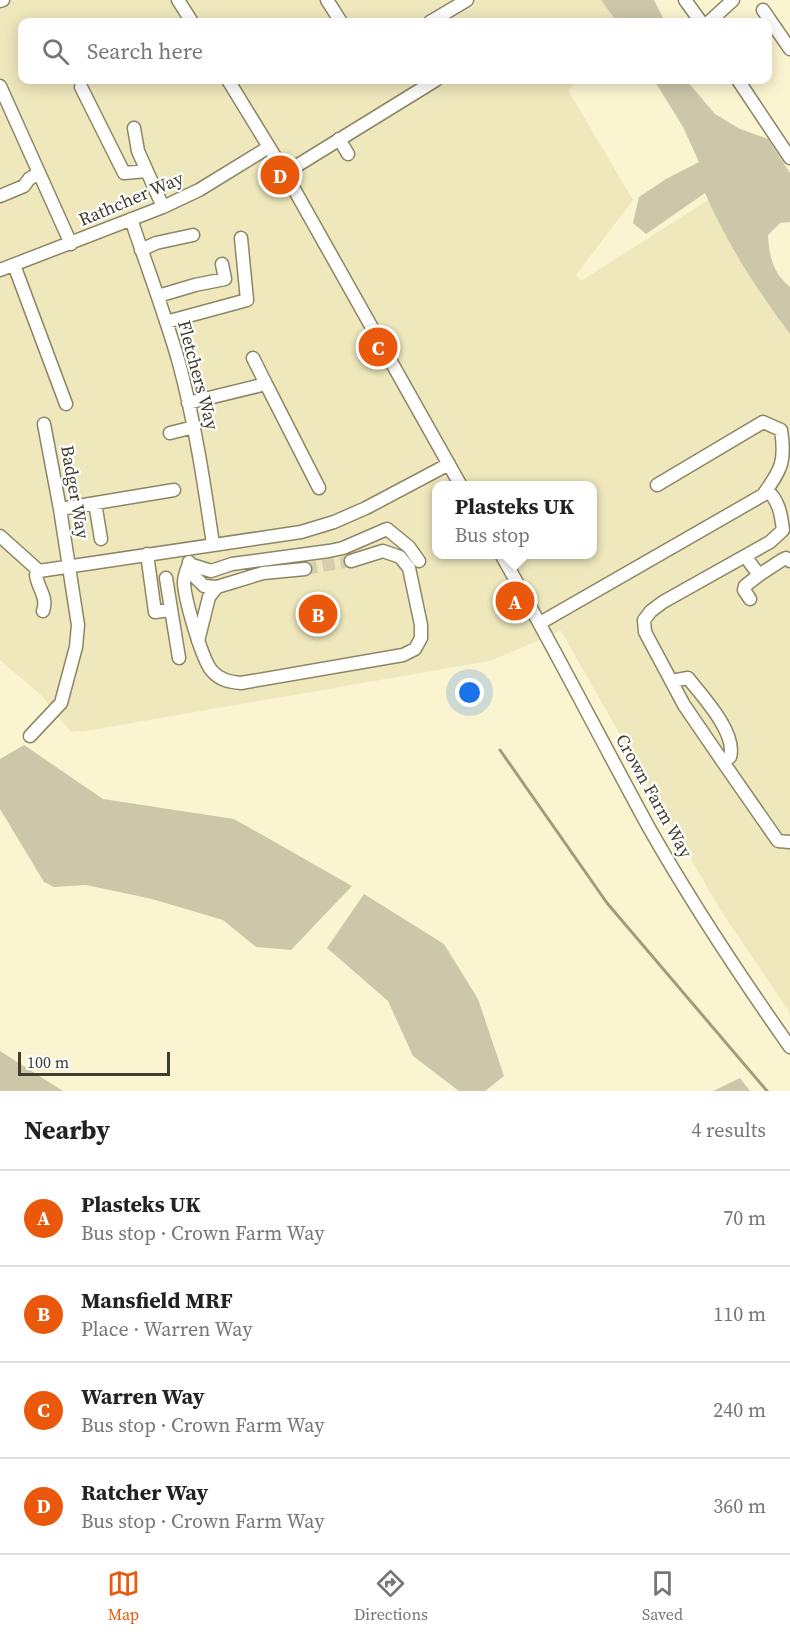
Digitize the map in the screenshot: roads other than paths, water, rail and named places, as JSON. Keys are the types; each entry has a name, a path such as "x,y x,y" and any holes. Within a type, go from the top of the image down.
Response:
{"street":[{"path":"178,0 189,18"},
{"path":"327,0 338,18"},
{"path":"439,18 467,0"},
{"path":"685,0 697,18"},
{"path":"713,18 733,0"},
{"path":"764,10 769,18"},
{"path":"772,22 790,49"},
{"path":"230,84 285,173 458,481"},
{"path":"285,173 429,84"},
{"path":"741,84 790,158"},
{"path":"0,86 70,244"},
{"path":"81,87 124,173 147,171"},
{"path":"134,128 138,151 163,207"},
{"path":"339,139 348,154"},
{"name":"Rathcher Way","path":"0,270 163,207 199,190 269,147"},
{"path":"0,196 24,186 29,179 39,173"},
{"name":"Fletchers Way","path":"131,219 158,296 188,403 213,544"},
{"path":"141,250 156,243 194,235"},
{"path":"166,322 247,300 241,238"},
{"path":"158,296 225,279 222,264"},
{"path":"14,265 66,404"},
{"path":"253,358 319,488"},
{"path":"188,403 266,384"},
{"path":"540,623 763,495 777,475 784,452 781,430 763,422 657,485"},
{"name":"Badger Way","path":"30,736 61,703 76,647 78,625 44,424"},
{"path":"170,433 194,428"},
{"path":"39,571 301,532 334,522 366,508 449,464"},
{"path":"60,509 174,490"},
{"path":"767,490 775,498 788,526 770,542 663,602 651,610 644,620 645,632 684,705 723,762 784,842"},
{"path":"95,503 101,539"},
{"path":"189,564 210,572 232,564 343,548 387,529 409,547 419,561"},
{"path":"0,536 39,571"},
{"path":"187,549 189,564 195,577 204,586 217,587 263,573 304,569"},
{"path":"189,564 183,580 198,641 206,662 212,672 224,681 241,683 403,655 415,649 421,638 421,625 409,567 400,557 383,551 351,561"},
{"path":"147,554 155,612 171,610"},
{"path":"745,556 759,575"},
{"path":"750,599 744,590 745,586 782,560 786,558 790,561"},
{"name":"Crown Farm Way","path":"503,559 660,846 752,992 790,1047"},
{"path":"39,571 36,575 39,590 44,595 43,611"},
{"path":"166,578 179,658"},
{"path":"198,641 209,597 217,587"},
{"path":"671,681 688,678 729,735 732,749 730,758 723,762"}],"waterway":[{"path":"500,750 607,903 767,1091"}],"tunnel":[{"path":"305,569 351,561"}],"place":[{"name":"Ratcher Way","path":"280,175"},
{"name":"Warren Way","path":"378,347"},
{"name":"Plasteks UK","path":"515,601"},
{"name":"Mansfield MRF","path":"318,614"}]}
